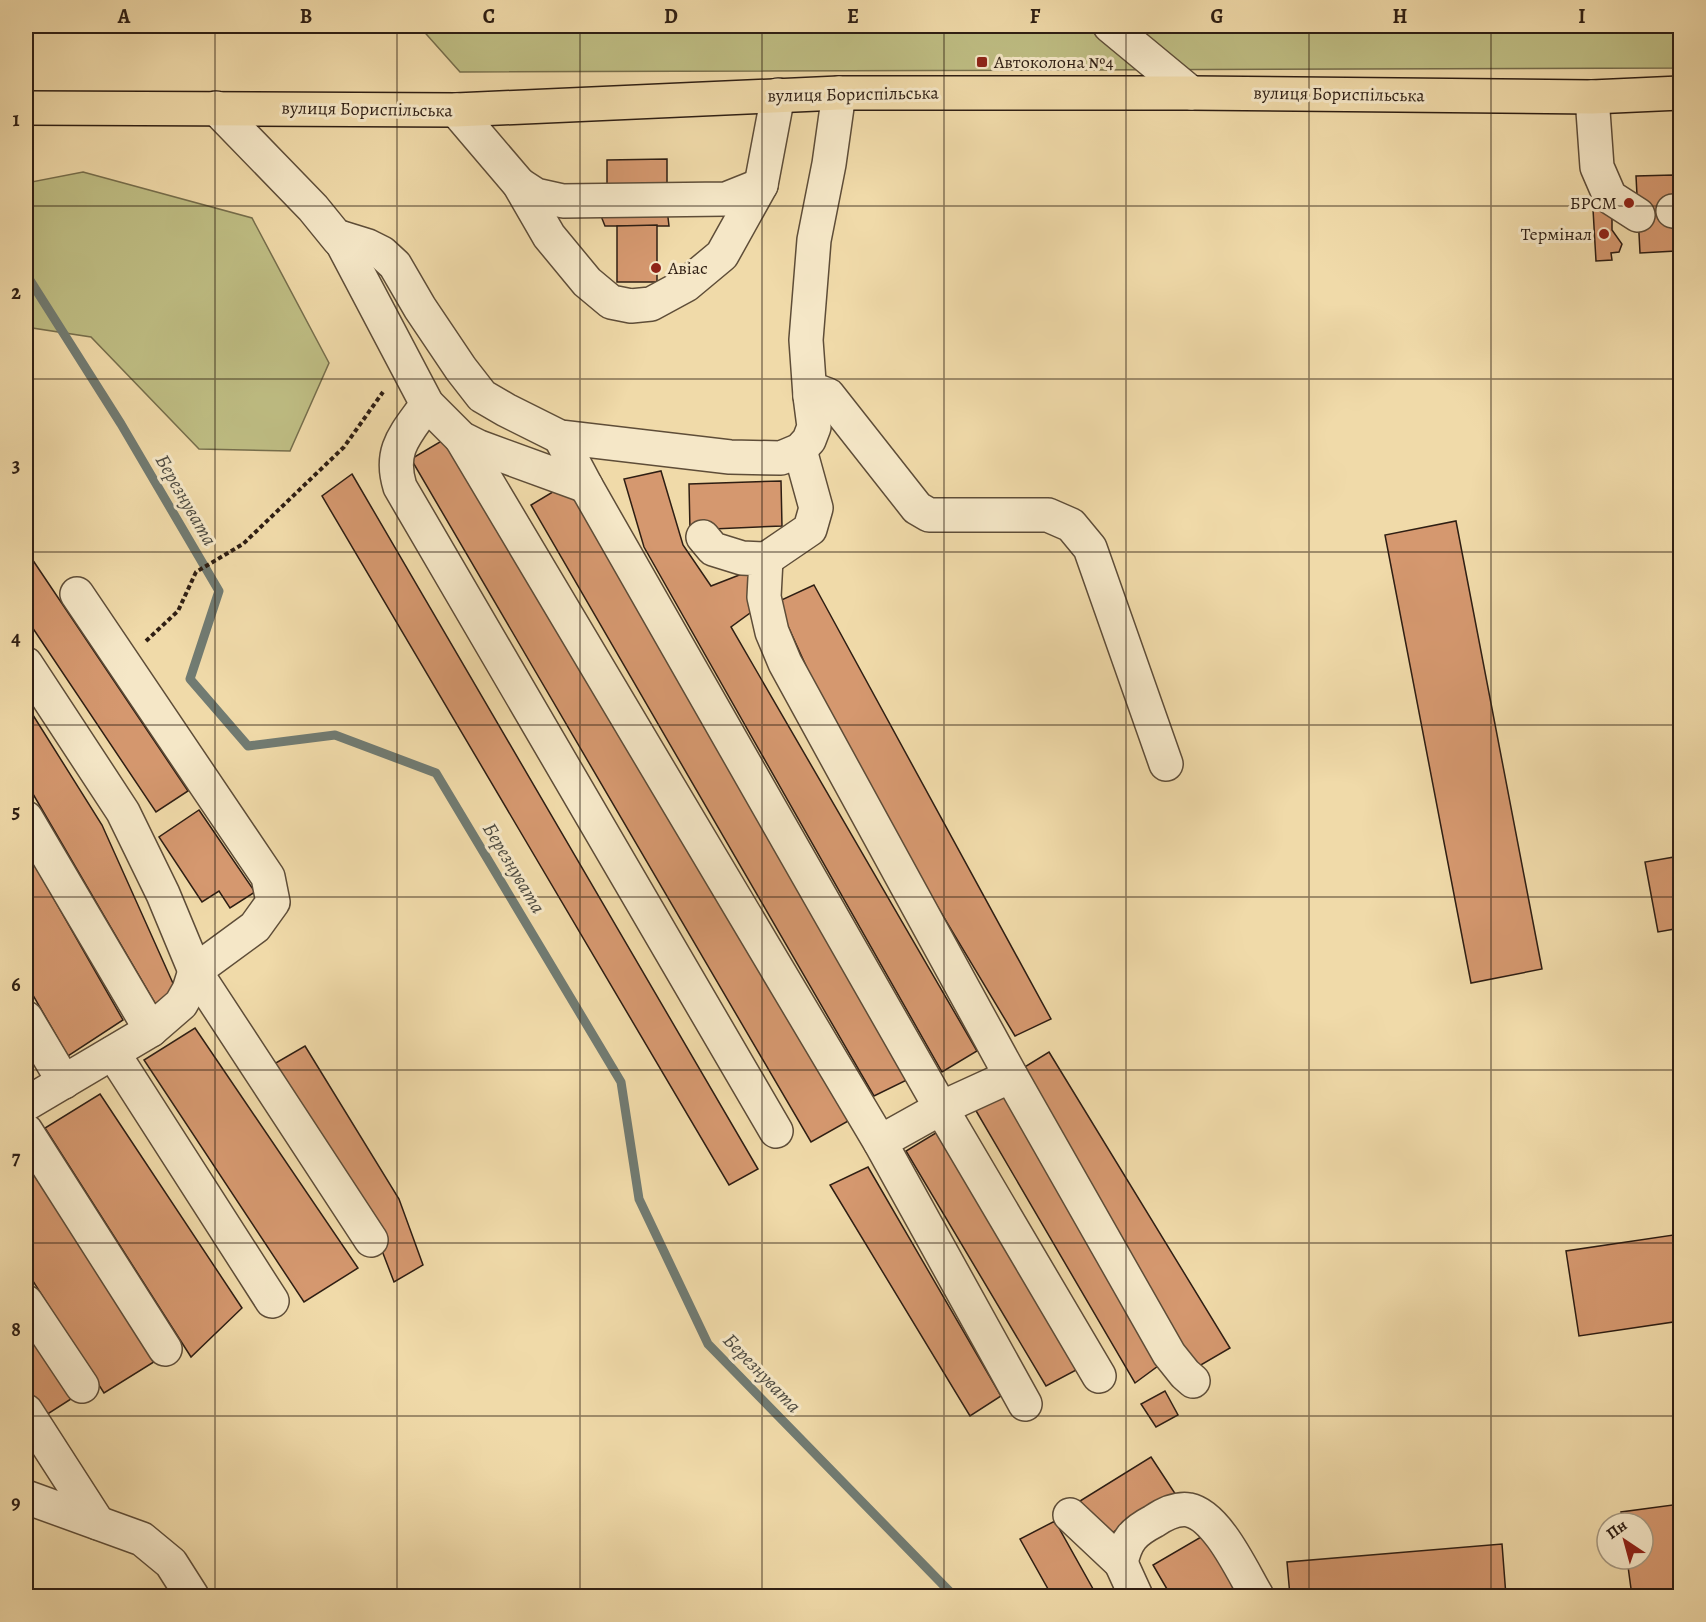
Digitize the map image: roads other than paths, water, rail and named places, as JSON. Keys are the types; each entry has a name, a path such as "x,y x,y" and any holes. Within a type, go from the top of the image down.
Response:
{"main road":[{"name":"вулиця Бориспільська","path":"26,108 456,110 839,93 1191,93 1592,97 1680,93"}],"street":[{"path":"1110,26 1191,93"},
{"path":"216,108 313,208 339,240 339,237 368,246 382,253 395,265 420,308 482,396 560,437 730,457 782,459 800,450 809,440 814,427 806,340 814,240 829,164 839,93"},
{"path":"456,110 519,184 549,236 587,282 611,302 631,306 651,304 686,285 722,255 761,184 778,95"},
{"path":"1592,97 1597,167 1610,197 1638,216"},
{"path":"519,184 536,195 563,201 726,199 761,184"},
{"path":"339,237 427,404 461,438 880,1142 1025,1404"},
{"path":"810,396 820,392 828,395 917,508 929,515 1048,515 1071,525 1090,548 1166,764"},
{"path":"427,404 409,428 397,451 396,474 400,486 776,1131"},
{"path":"560,437 941,1108 1099,1376"},
{"path":"461,438 479,447 586,486"},
{"path":"703,537 713,549 742,558 766,559 810,529 816,508 800,450"},
{"path":"766,559 764,597 772,632 785,663 1011,1076 1170,1354 1193,1381"},
{"path":"26,1104 151,1030 181,1004 189,990 195,971 255,927 273,902 268,877 77,594"},
{"path":"26,664 123,812 163,894 195,971 371,1240"},
{"path":"26,818 151,1030"},
{"path":"26,1018 64,1082"},
{"path":"113,1053 272,1301"},
{"path":"880,1142 941,1108 1011,1076"},
{"path":"26,1131 165,1349"},
{"path":"26,1302 82,1386"},
{"path":"26,1411 98,1523"},
{"path":"26,1497 142,1539 171,1563 192,1596"},
{"path":"1121,1563 1125,1545 1141,1528 1167,1514 1189,1510 1198,1513 1214,1527 1257,1596"},
{"path":"1070,1515 1121,1563 1136,1596"}],"waterway":[{"name":"Березнувата","path":"26,274 121,424 219,591 190,679 248,746 335,735 436,773 621,1082 639,1199 708,1344 954,1596"}],"place":[{"name":"Автоколона №4","path":"982,62"},
{"name":"БРСМ","path":"1629,203"},
{"name":"Термінал","path":"1604,234"},
{"name":"Авіас","path":"656,268"}]}
